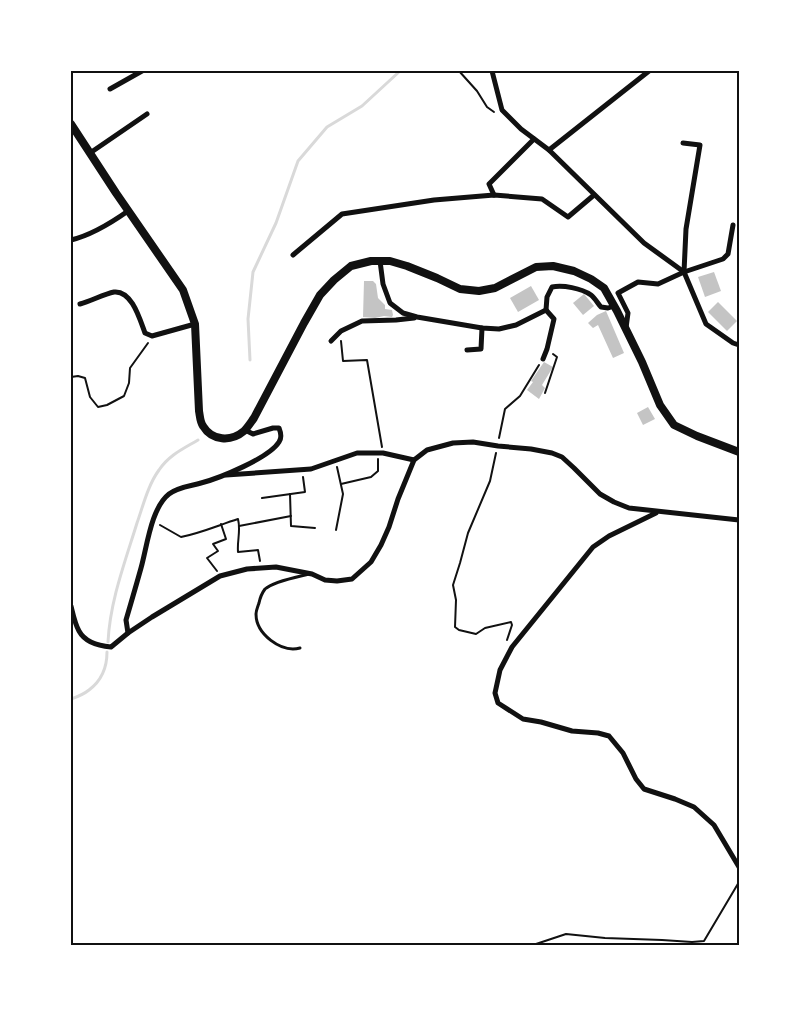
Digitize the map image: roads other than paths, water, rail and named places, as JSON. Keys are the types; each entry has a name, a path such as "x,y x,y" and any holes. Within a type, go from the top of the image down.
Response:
{"street":[{"path":"110,89 142,71"},
{"path":"492,71 502,110 521,129 549,150 644,243 684,272"},
{"path":"549,150 648,71"},
{"path":"90,153 147,114"},
{"path":"71,124 183,290 195,324 199,411 202,424 209,435 223,439 235,436 245,430 254,418 320,295 351,266 371,261 390,262 407,266 460,289 480,291 495,288 536,268 552,266 574,271 596,281 604,288 642,362 660,405 674,425 739,452"},
{"path":"494,195 489,184 534,139"},
{"path":"683,143 700,145 686,229 684,272 706,324 733,343 739,345"},
{"path":"293,255 342,214 434,200 494,195 542,199 568,217 594,195"},
{"path":"71,240 86,236 128,211"},
{"path":"626,329 628,313 618,293 638,282 658,284 684,272 723,259 728,254 733,225"},
{"path":"380,261 382,284 390,303 403,313 482,328 499,329 516,325 546,310"},
{"path":"543,359 554,319 546,310 547,297 552,287 574,288 591,295 601,307 608,308 614,306"},
{"path":"80,304 114,292 122,293 129,299 138,314 145,333 152,336 195,324"},
{"path":"331,340 340,331 362,321 417,317"},
{"path":"467,350 481,348 482,328"},
{"path":"128,633 126,620 153,521 158,508 169,494 245,466 273,448 280,441 281,433 279,428 254,434 245,430"},
{"path":"71,606 79,631 90,641 101,646 111,647 128,633 177,601 220,576 247,569 276,567 312,574 325,580 352,579 370,562 381,545 414,460 427,450 453,443 473,442 552,453 562,458 600,494 629,508 739,520"},
{"path":"222,476 310,469 357,452 383,453 414,460"},
{"path":"657,512 609,536 593,548 512,647 500,670 495,693 498,702 522,719 609,736 623,753 636,779 644,789 694,807 714,825 739,867"}],"lane":[{"path":"300,648 280,646 272,641 258,624 256,614 260,598 266,589 278,582 312,574"}],"waterway":[{"path":"250,360 248,319 253,272 276,223 298,161 327,127 362,106 400,71"},
{"path":"108,642 109,627 119,582 149,489 155,476 167,460 198,440"},
{"path":"71,699 85,693 97,682 106,663 107,652"}]}
